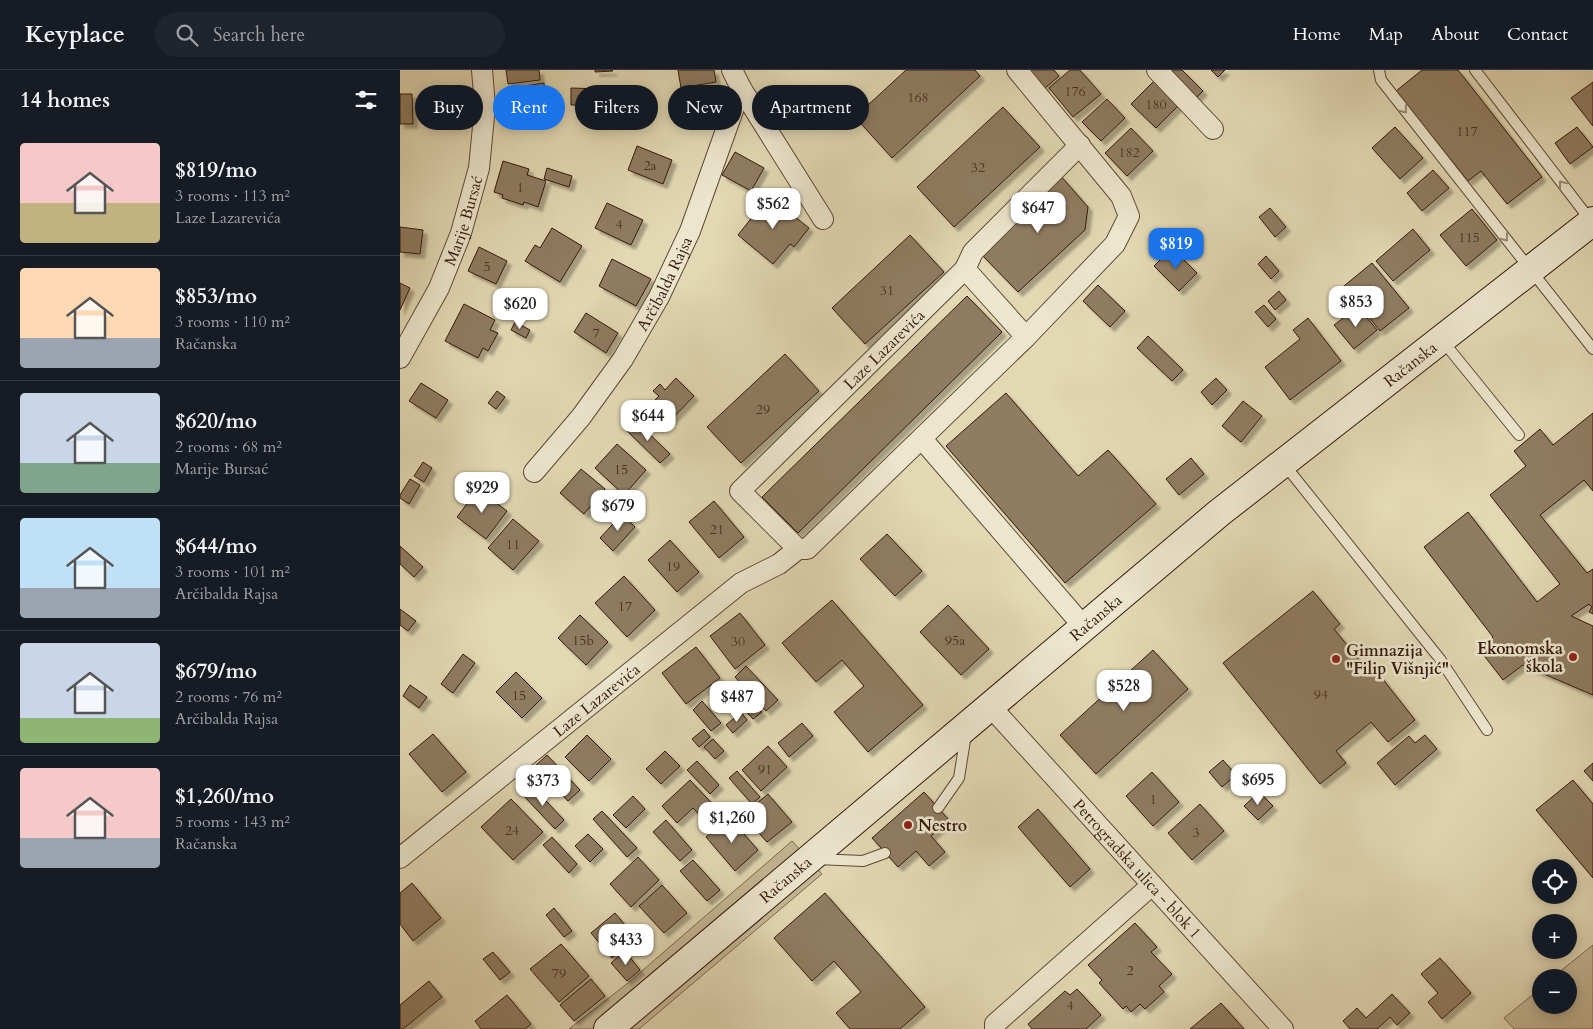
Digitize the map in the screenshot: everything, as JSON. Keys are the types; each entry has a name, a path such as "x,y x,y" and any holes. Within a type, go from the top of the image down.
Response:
{"main road":[{"name":"Račanska","path":"608,1029 967,728 1219,513 1592,222"}],"street":[{"name":"Marije Bursać","path":"400,358 439,288 463,224 479,168 485,106 482,70"},
{"path":"732,70 740,85"},
{"name":"Laze Lazarevića","path":"400,858 741,583 779,564 798,549 807,549 1026,337 1115,244 1129,216 1121,196 1016,70"},
{"path":"1157,70 1213,129"},
{"path":"742,88 823,220"},
{"name":"Arčibalda Rajsa","path":"534,472 581,417 618,366 659,297 690,231 727,130"},
{"name":"Laze Lazarevića","path":"798,549 740,491 965,269 973,252 1080,145"},
{"path":"965,269 1026,337"},
{"path":"922,439 1084,627"},
{"name":"Petrogradska ulica - blok 1","path":"991,707 1283,1029"},
{"path":"995,1029 995,1024 1152,885"}],"lane":[{"path":"1379,70 1380,80 1593,349"},
{"path":"1475,70 1592,222"},
{"path":"1442,339 1518,435"},
{"path":"1284,463 1440,659 1487,730"},
{"path":"938,808 959,778 967,728"},
{"path":"810,859 863,861 885,853"}],"shaded area":[{"path":"792,841 822,874 639,1029 569,1029 628,983"},
{"path":"1593,945 1593,1029 1514,1029 1504,1018 1532,995 1532,1014 1577,1014 1577,969 1563,969"}],"building":[{"path":"506,70 539,70 540,80 508,84"},
{"path":"595,70 612,70 613,71 595,72"},
{"path":"678,70 714,70 716,82 698,85 680,85"},
{"path":"906,70 975,70 980,76 892,158 867,130 869,130 869,104"},
{"path":"1029,70 1054,70 1059,76 1045,88"},
{"path":"1070,70 1080,70 1101,94 1073,117 1049,88"},
{"path":"1168,70 1182,70 1203,91 1194,100"},
{"path":"1211,70 1225,70 1218,77"},
{"path":"1422,70 1458,70 1542,177 1507,204 1481,171 1468,181 1396,91"},
{"path":"1155,80 1180,104 1156,128 1131,104"},
{"path":"1593,82 1593,126 1571,98"},
{"path":"571,88 575,88 575,105 571,105"},
{"path":"400,94 412,94 413,124 400,124"},
{"path":"1107,99 1125,118 1101,141 1082,122"},
{"path":"1003,107 1040,147 954,227 917,187"},
{"path":"1395,127 1423,158 1400,179 1372,148"},
{"path":"1577,127 1593,147 1570,164 1555,143"},
{"path":"1131,128 1153,151 1127,176 1105,153"},
{"path":"637,146 672,160 663,184 628,170"},
{"path":"735,152 764,168 751,191 722,175"},
{"path":"503,161 529,169 527,175 546,181 538,207 524,202 523,205 502,198 503,195 494,192"},
{"path":"547,168 572,176 569,187 544,179"},
{"path":"1433,170 1449,188 1422,211 1407,193"},
{"path":"1060,175 1088,207 1085,230 1018,292 980,253"},
{"path":"769,196 809,228 794,247 790,244 773,264 738,235"},
{"path":"607,203 643,220 631,245 595,228"},
{"path":"1270,208 1286,227 1275,237 1259,217"},
{"path":"1472,209 1497,240 1466,266 1440,235"},
{"path":"400,227 423,230 420,254 400,252"},
{"path":"552,228 582,246 560,282 525,261 535,245 540,248"},
{"path":"1413,229 1430,250 1393,281 1376,261"},
{"path":"910,235 944,272 865,344 832,308"},
{"path":"479,247 507,261 496,284 468,271"},
{"path":"1172,248 1197,273 1179,291 1154,266"},
{"path":"1266,256 1279,271 1271,279 1258,264"},
{"path":"612,259 651,279 636,306 599,286"},
{"path":"1372,263 1409,308 1380,331 1344,286"},
{"path":"400,283 410,288 400,310"},
{"path":"1098,285 1125,311 1110,327 1083,301"},
{"path":"1279,291 1286,300 1275,310 1268,301"},
{"path":"967,296 1002,332 798,533 762,497"},
{"path":"464,304 495,320 490,330 498,333 488,351 483,348 478,358 445,341"},
{"path":"1264,305 1276,319 1268,327 1255,312"},
{"path":"1358,307 1377,330 1354,349 1334,325"},
{"path":"586,313 618,333 606,353 574,332"},
{"path":"1308,318 1341,361 1290,400 1265,367 1300,339 1293,330"},
{"path":"515,322 530,330 526,338 511,330"},
{"path":"1148,336 1183,370 1172,381 1137,348"},
{"path":"785,354 819,391 741,463 707,427"},
{"path":"676,378 694,396 669,422 650,405 659,396 653,391 660,384 665,390"},
{"path":"1216,378 1227,390 1212,405 1201,392"},
{"path":"421,383 448,400 436,418 409,401"},
{"path":"497,391 505,397 496,409 488,403"},
{"path":"1006,393 1078,476 1108,450 1156,504 1065,583 946,446"},
{"path":"1243,401 1262,416 1241,442 1222,426"},
{"path":"1593,413 1593,491 1584,480 1540,515 1587,573 1593,569 1593,614 1589,612 1592,607 1589,604 1571,616 1593,626 1593,695 1523,665 1503,680 1479,649 1493,637 1424,547 1468,512 1537,602 1560,584 1490,495 1526,466 1514,451 1540,429 1553,445"},
{"path":"636,421 670,454 660,463 627,431"},
{"path":"617,444 646,470 624,495 595,468"},
{"path":"1191,458 1204,474 1179,495 1166,479"},
{"path":"423,462 432,468 424,482 414,476"},
{"path":"581,469 605,489 584,514 560,493"},
{"path":"410,479 420,485 409,504 400,498 400,495"},
{"path":"478,489 507,511 486,539 457,517"},
{"path":"714,501 744,537 719,558 689,522"},
{"path":"622,514 635,527 613,551 600,538"},
{"path":"513,519 539,541 513,570 488,548"},
{"path":"887,534 922,571 895,596 860,559"},
{"path":"670,540 699,572 677,592 648,560"},
{"path":"400,546 423,567 414,577 400,564"},
{"path":"624,576 655,610 627,637 595,603"},
{"path":"1313,591 1340,624 1334,629 1366,668 1371,664 1415,720 1388,742 1371,722 1336,751 1346,763 1320,784 1223,663"},
{"path":"832,600 923,705 868,752 834,712 864,686 842,660 816,682 782,643"},
{"path":"948,605 989,649 961,675 920,632"},
{"path":"400,609 416,621 408,631 400,625"},
{"path":"740,613 765,645 735,669 710,636"},
{"path":"580,615 608,642 586,665 558,638"},
{"path":"696,647 720,678 686,704 662,673"},
{"path":"1153,650 1188,689 1096,774 1060,735"},
{"path":"463,654 475,663 453,693 441,684"},
{"path":"746,666 778,700 766,711 735,677"},
{"path":"516,672 542,698 522,718 496,692"},
{"path":"410,685 427,697 419,708 403,696"},
{"path":"749,698 762,712 753,719 741,706"},
{"path":"702,701 721,723 711,731 693,710"},
{"path":"741,712 747,720 733,733 726,725"},
{"path":"802,723 813,736 789,757 778,743"},
{"path":"704,729 710,737 699,747 692,739"},
{"path":"433,734 466,772 442,792 409,754"},
{"path":"587,735 611,759 589,781 565,757"},
{"path":"1425,735 1437,749 1395,785 1377,763 1409,736 1415,743"},
{"path":"713,739 724,751 715,759 704,747"},
{"path":"768,746 787,767 761,791 742,770"},
{"path":"665,751 680,766 661,784 646,769"},
{"path":"547,755 580,790 568,801 535,766"},
{"path":"1223,760 1236,775 1222,787 1209,772"},
{"path":"697,761 719,785 710,794 687,770"},
{"path":"1593,763 1593,781 1584,771"},
{"path":"737,771 760,797 752,804 729,778"},
{"path":"1152,772 1179,802 1153,826 1126,796"},
{"path":"690,780 721,813 708,824 693,808 677,823 662,806"},
{"path":"1573,780 1593,804 1593,878 1536,810"},
{"path":"531,785 564,820 555,829 522,794"},
{"path":"924,792 949,820 931,836 945,852 929,866 916,851 898,867 872,838"},
{"path":"1259,792 1273,806 1258,820 1244,806"},
{"path":"768,794 792,822 767,842 743,815"},
{"path":"633,796 645,809 626,828 613,815"},
{"path":"511,799 543,832 513,860 481,827"},
{"path":"1200,804 1224,831 1192,860 1168,833"},
{"path":"1038,809 1090,869 1070,887 1018,827"},
{"path":"602,811 637,848 627,857 593,819"},
{"path":"729,817 758,850 735,871 706,837"},
{"path":"666,820 692,850 680,861 653,832"},
{"path":"588,834 603,849 590,862 575,846"},
{"path":"552,837 577,864 569,873 543,845"},
{"path":"638,857 659,880 631,907 610,884"},
{"path":"693,860 720,890 707,901 680,871"},
{"path":"412,883 441,918 413,941 400,924 400,893"},
{"path":"662,885 687,913 664,933 639,906"},
{"path":"825,893 925,1007 900,1029 850,1029 836,1013 861,992 834,961 812,981 774,938"},
{"path":"554,908 572,931 564,937 546,915"},
{"path":"615,913 636,938 612,958 591,933"},
{"path":"1135,923 1157,947 1151,952 1172,974 1159,986 1164,992 1145,1009 1140,1004 1131,1012 1126,1006 1123,1009 1099,983 1102,980 1088,965"},
{"path":"561,944 589,976 559,1002 530,969"},
{"path":"625,951 640,970 627,981 611,963"},
{"path":"493,952 510,972 500,980 483,959"},
{"path":"1440,958 1471,993 1442,1019 1428,1002 1438,993 1421,974"},
{"path":"591,979 605,996 574,1021 560,1005"},
{"path":"429,981 442,997 403,1029 400,1029 400,1005"},
{"path":"1077,989 1101,1015 1086,1029 1032,1029 1028,1024 1065,991 1070,995"},
{"path":"1392,994 1410,1013 1397,1025 1390,1017 1377,1029 1350,1029 1343,1021 1357,1008 1366,1018"},
{"path":"507,995 531,1024 525,1029 481,1029 475,1021"},
{"path":"1221,1003 1244,1029 1190,1029"}],"place":[{"name":"Ekonomska škola","path":"1573,657"},
{"name":"Gimnazija \"Filip Višnjić\"","path":"1336,659"},
{"name":"Nestro","path":"908,825"}]}
